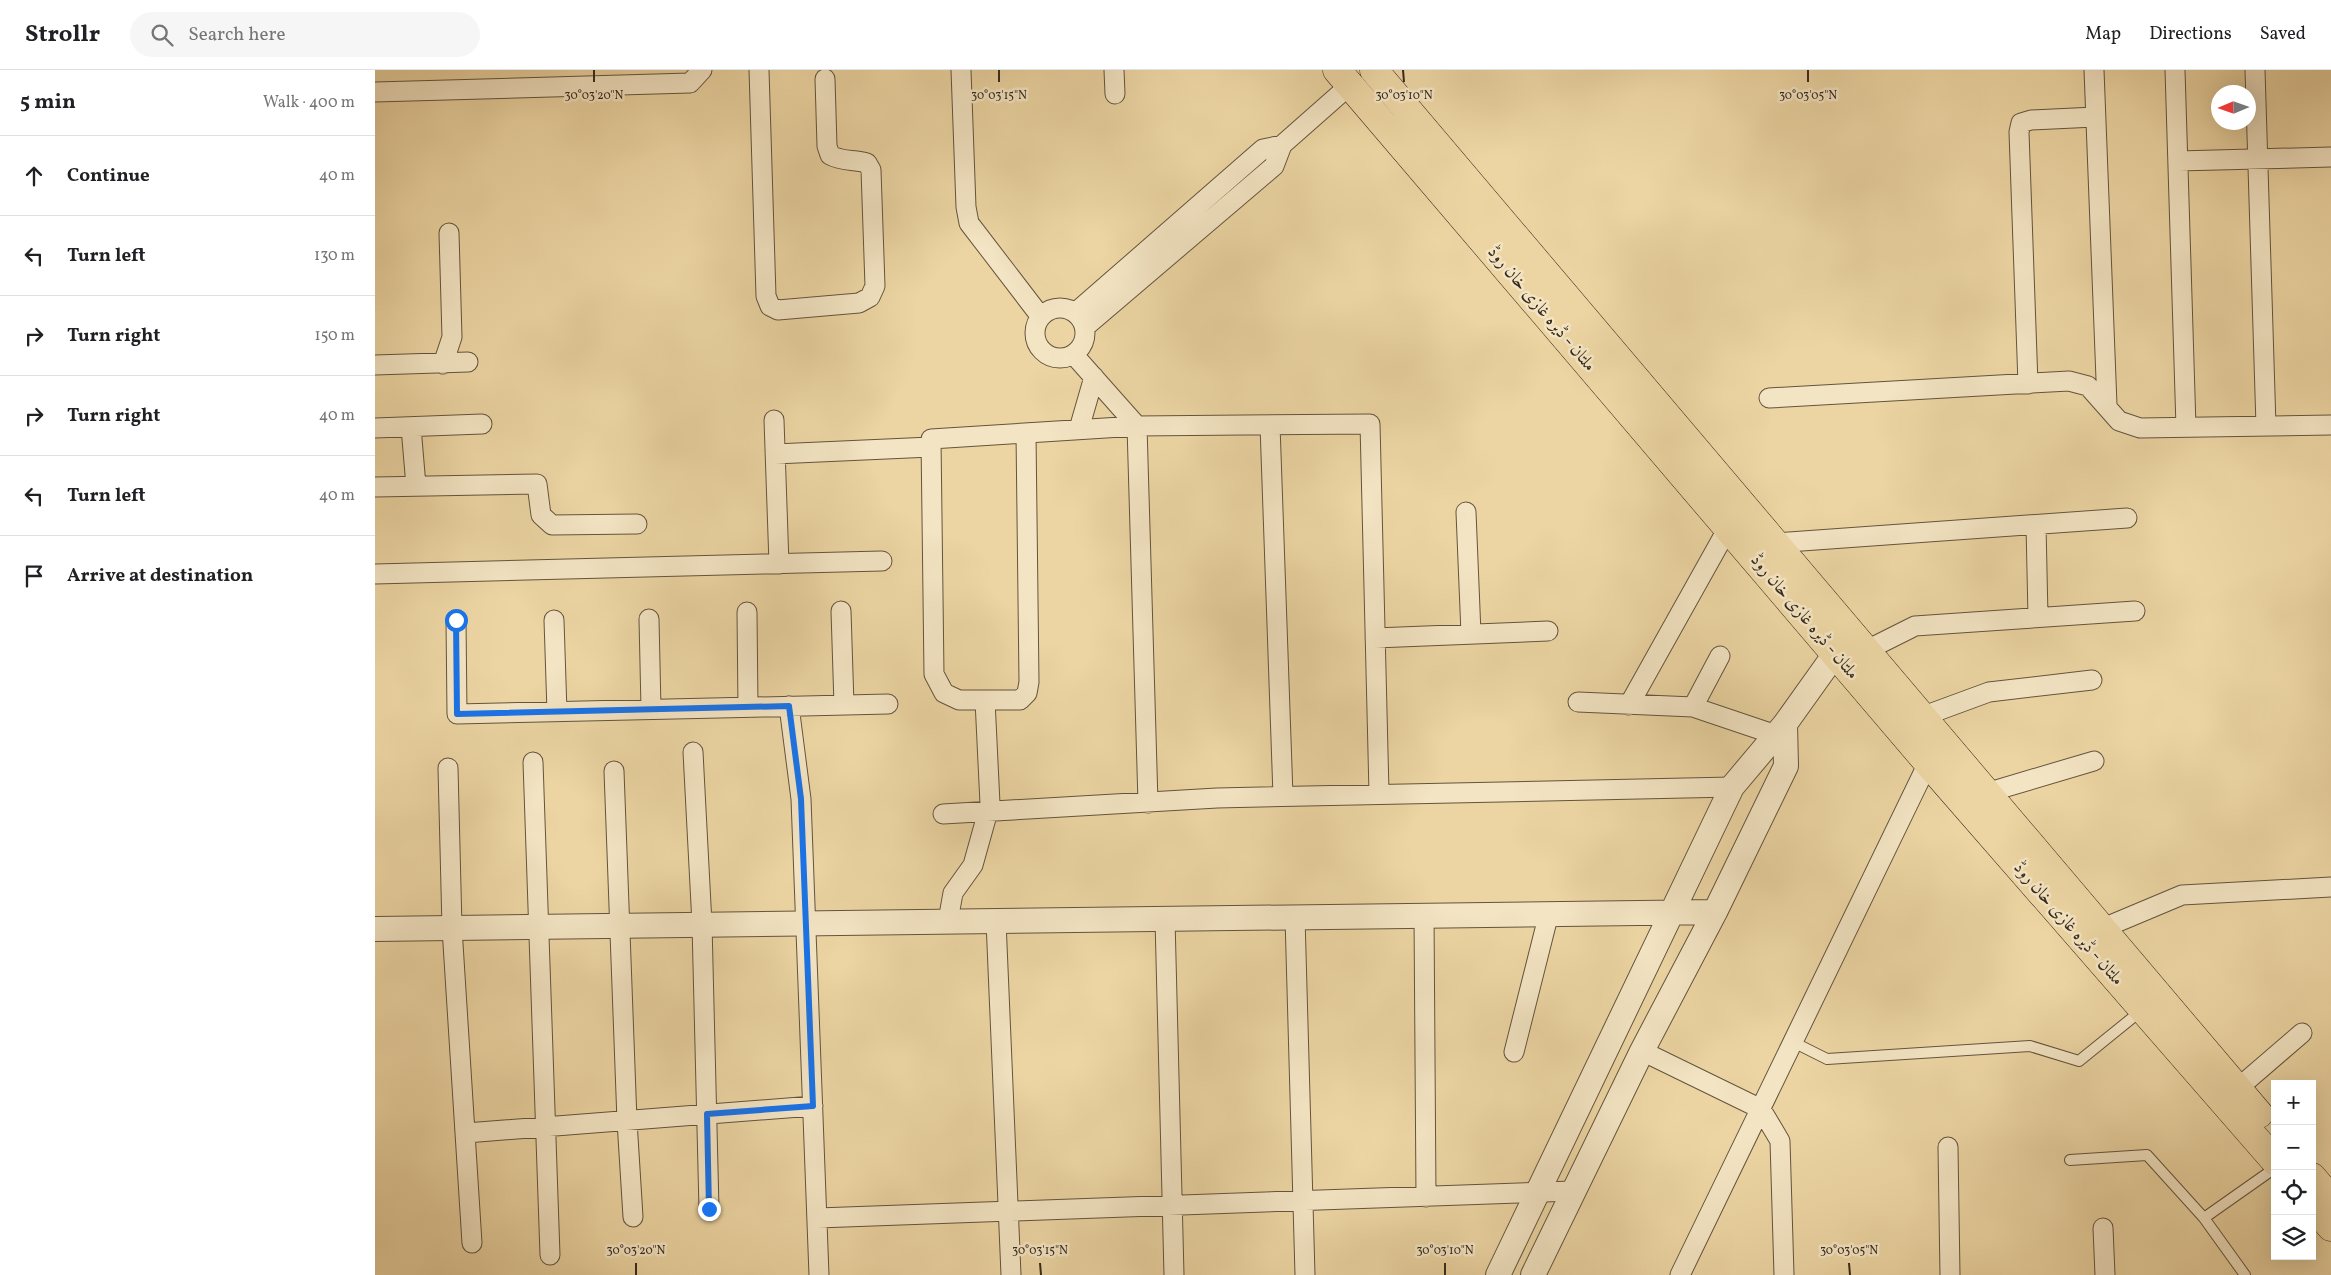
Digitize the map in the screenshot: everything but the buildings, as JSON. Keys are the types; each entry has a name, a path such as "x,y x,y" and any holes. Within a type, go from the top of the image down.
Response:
{"highway":[{"name":"ملتان - ڈیرہ غازی خان روڈ","path":"1374,70 2271,1128"},
{"name":"ملتان - ڈیرہ غازی خان روڈ","path":"1343,78 1928,763 2271,1157"},
{"path":"1437,188 1459,169"},
{"path":"2316,1182 2331,1199"},
{"path":"2316,1209 2331,1226"}],"street":[{"path":"375,92 633,77 690,82 702,70"},
{"path":"759,70 766,296 769,306 778,310 859,303 870,297 875,286 871,170 867,163 859,160 839,160 830,156 827,146 825,79"},
{"path":"961,70 966,207 969,223 1041,317"},
{"path":"1114,70 1115,94"},
{"path":"2094,70 2107,405"},
{"path":"2175,70 2186,427"},
{"path":"2255,70 2266,426"},
{"path":"1080,320 1263,150 1282,145 1343,78"},
{"path":"2029,384 2019,132 2021,123 2031,120 2095,117"},
{"path":"2178,161 2331,157"},
{"path":"443,364 452,337 449,233"},
{"path":"1057,308 1066,309 1080,320 1085,338 1081,347 1074,354 1064,358 1055,358 1045,353 1039,346 1036,336 1037,326 1041,317 1057,308"},
{"path":"1074,354 1137,426 1148,802"},
{"path":"375,365 468,362"},
{"path":"1079,429 1094,377"},
{"path":"1769,398 2069,381 2088,386 2107,405 2119,421 2141,428 2331,425"},
{"path":"774,420 779,564"},
{"path":"375,428 482,424"},
{"path":"1026,433 1029,682 1027,693 1020,700 959,700 944,693 934,674 931,439 1079,429 1137,426 1370,424 1379,794"},
{"path":"1270,425 1283,796"},
{"path":"411,427 416,486"},
{"path":"775,454 931,447"},
{"path":"375,487 537,484 541,515 552,525 637,524"},
{"path":"1466,512 1471,634"},
{"path":"1774,543 2127,518"},
{"path":"2036,525 2038,617"},
{"path":"1629,705 1728,528"},
{"path":"375,574 881,561"},
{"path":"841,611 844,705"},
{"path":"1865,651 1915,626 2135,611"},
{"path":"747,612 748,707"},
{"path":"649,619 651,709"},
{"path":"456,620 457,714 888,704"},
{"path":"554,620 557,712"},
{"path":"1375,638 1548,631"},
{"path":"1498,1275 1732,787 1780,730 1835,654"},
{"path":"1693,707 1720,656"},
{"path":"1921,717 1989,692 2091,680"},
{"path":"948,921 953,893 973,865 990,804 985,700"},
{"path":"1578,702 1693,707 1780,730"},
{"path":"789,706 801,799 819,1275"},
{"path":"1533,1275 1642,1051 1715,912 1786,766 1780,730"},
{"path":"693,752 702,924 709,1209"},
{"path":"1986,793 2094,761"},
{"path":"533,762 550,1255"},
{"path":"1680,1275 1928,763"},
{"path":"448,768 452,928 473,1243"},
{"path":"614,770 627,1121 633,1217"},
{"path":"943,814 1283,796 1732,787"},
{"path":"2101,929 2182,895 2331,887"},
{"path":"375,929 1715,912"},
{"path":"1514,1052 1549,914"},
{"path":"1424,915 1426,1197"},
{"path":"1295,917 1305,1275"},
{"path":"1165,919 1174,1275"},
{"path":"995,921 1010,1211 1011,1275"},
{"path":"2237,1089 2302,1033"},
{"path":"1642,1051 1761,1109 1780,1141 1784,1275"},
{"path":"466,1133 813,1106"},
{"path":"1948,1147 1951,1275"},
{"path":"818,1218 1573,1191"},
{"path":"2103,1228 2105,1275"}],"lane":[{"path":"1793,1042 1827,1059 2030,1046 2079,1061 2142,1009"},
{"path":"2070,1160 2147,1155 2205,1218 2245,1275"},
{"path":"2205,1218 2272,1170"}],"route":[{"path":"456,620 457,714 789,706 801,799 813,1106 707,1114 709,1209"}]}
